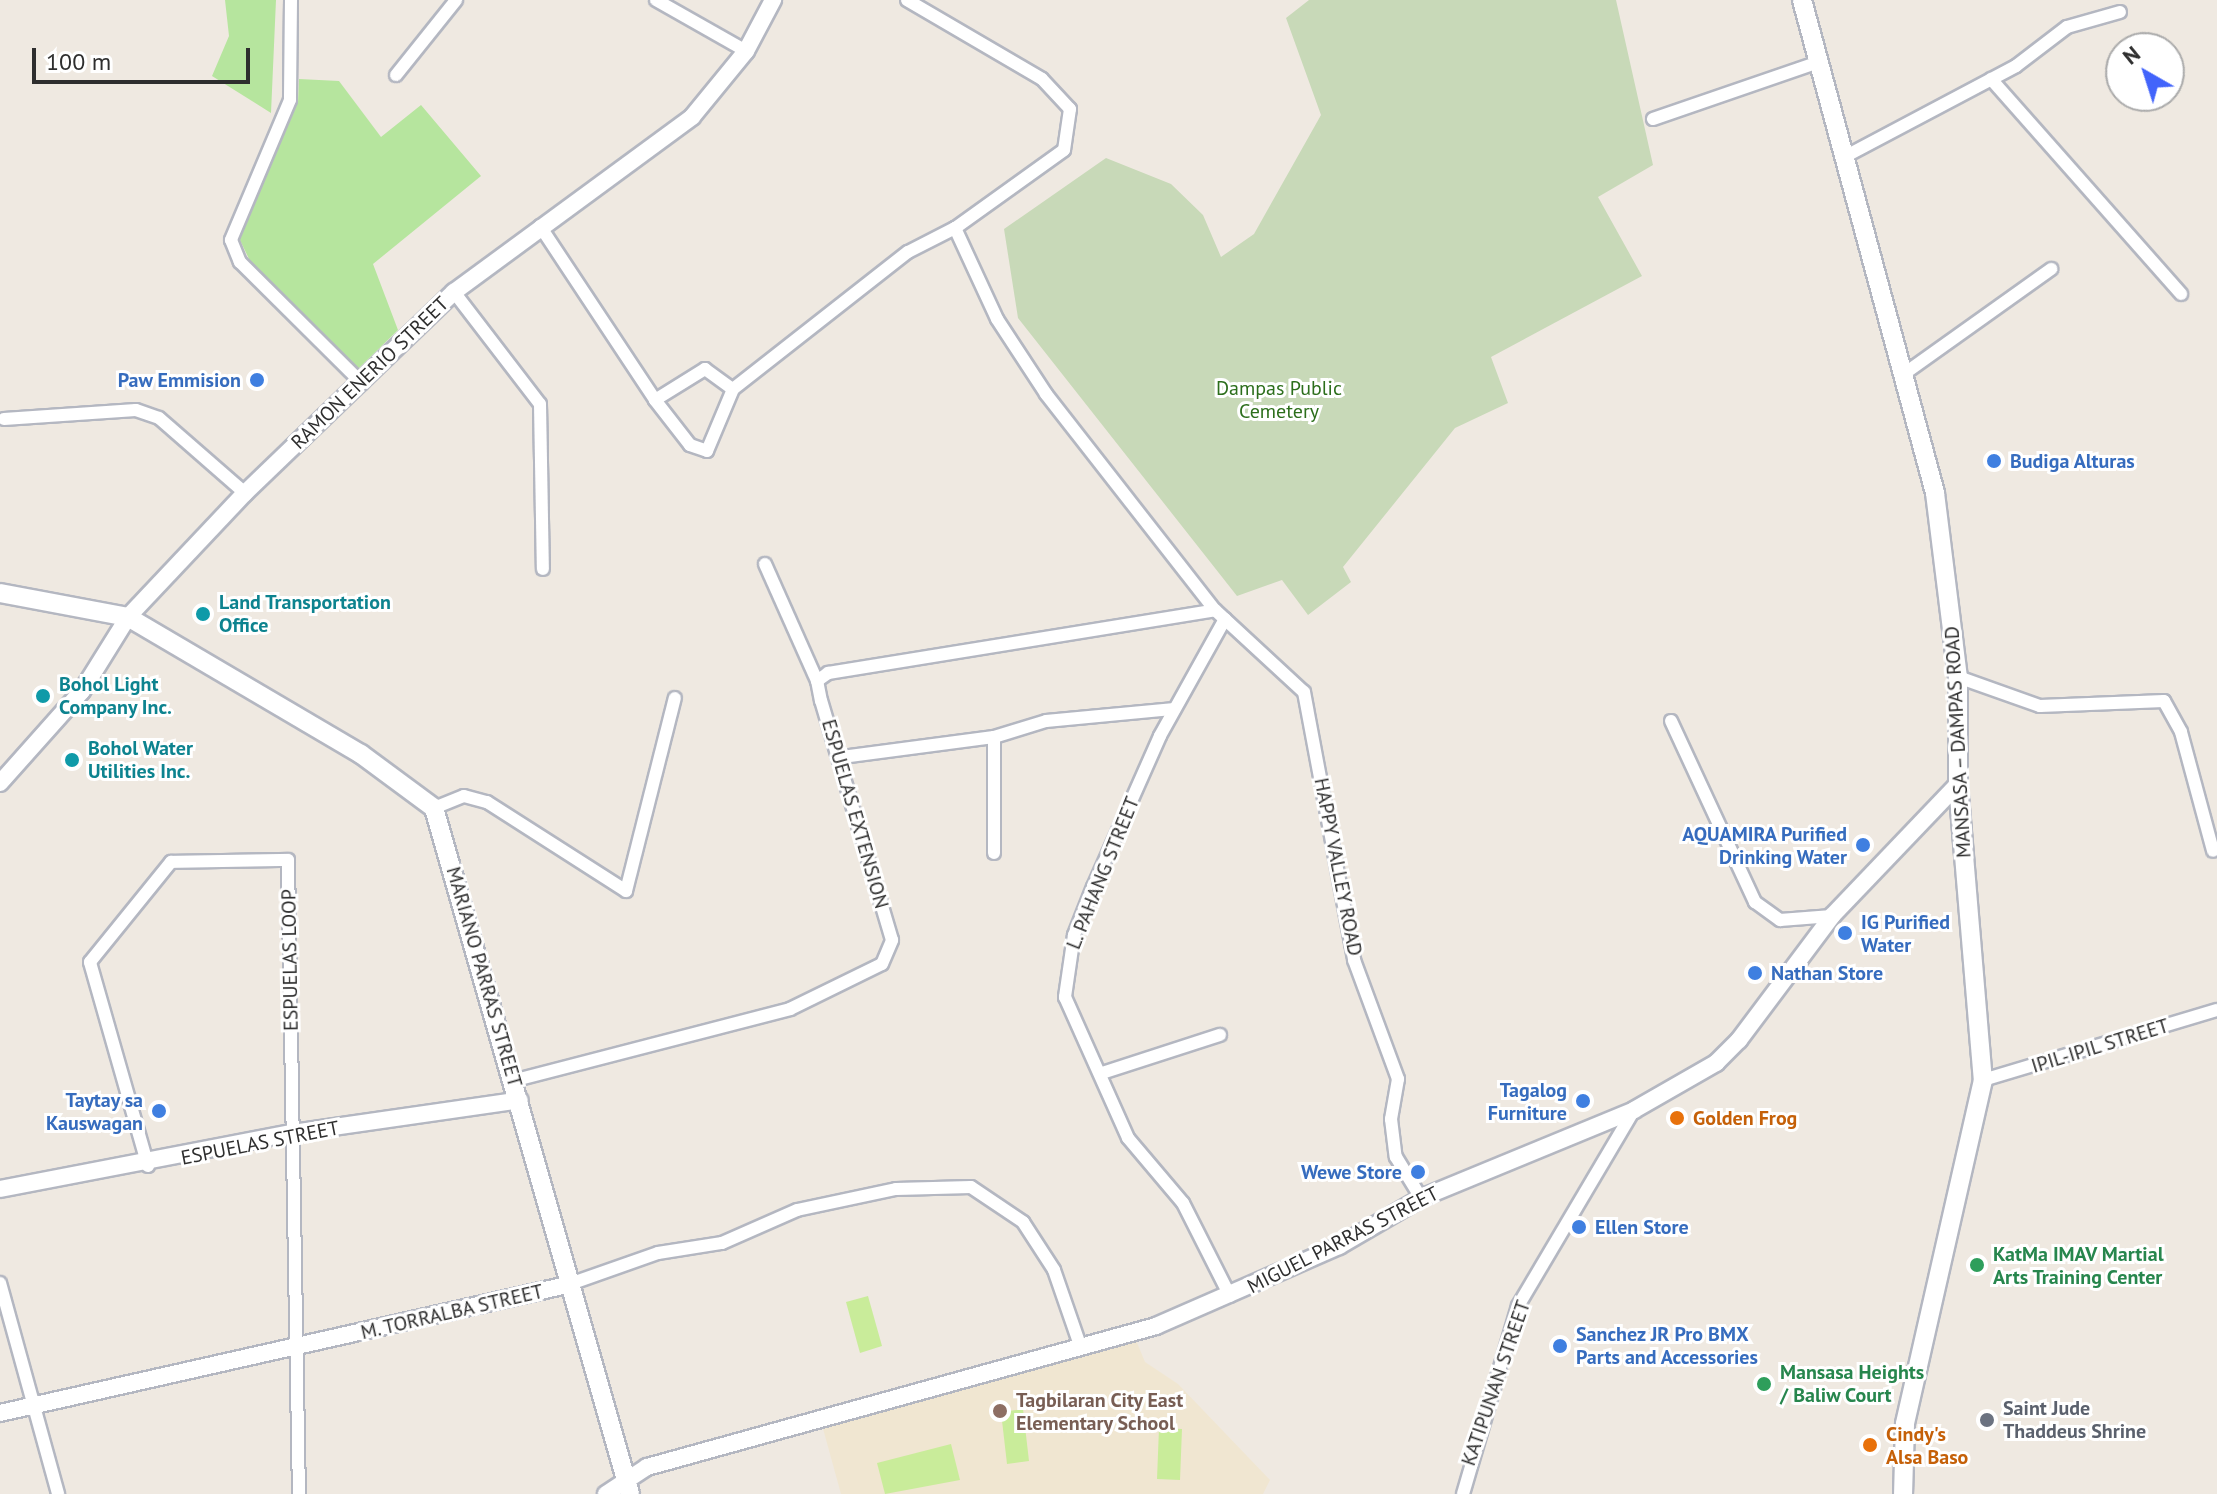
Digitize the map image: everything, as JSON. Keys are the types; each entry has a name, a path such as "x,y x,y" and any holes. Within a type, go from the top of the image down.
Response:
{"main road":[{"name":"MANSASA – DAMPAS ROAD","path":"1802,0 1848,155 1935,493 1958,677 1958,784 1983,1080 1905,1424 1903,1494"},
{"path":"0,593 128,617 361,754 434,808"},
{"name":"MARIANO PARRAS STREET","path":"434,808 516,1080 567,1285 628,1487"}],"street":[{"path":"291,0 290,100 231,240 240,262 362,383"},
{"path":"396,75 456,0"},
{"path":"656,0 746,51"},
{"name":"RAMON ENERIO STREET","path":"0,783 82,691 128,617 245,493 454,292 692,117 746,51 773,0"},
{"path":"540,226 655,400 690,445 707,451 733,389 908,252 955,228 1064,150 1070,109 1042,79 907,0"},
{"path":"1848,155 1991,79 2067,27 2120,12"},
{"path":"1653,119 1821,61"},
{"path":"1991,79 2181,294"},
{"name":"HAPPY VALLEY ROAD","path":"955,228 997,319 1046,394 1220,615 1304,692 1354,960 1398,1079 1391,1119 1396,1157 1421,1198"},
{"path":"1904,374 2051,269"},
{"path":"454,292 540,404 543,569"},
{"path":"655,400 705,369 733,389"},
{"path":"4,419 136,410 159,418 245,493"},
{"name":"ESPUELAS EXTENSION","path":"516,1080 790,1009 882,964 892,940 842,757 817,681 765,564"},
{"path":"817,681 828,673 1220,615"},
{"name":"L. PAHANG STREET","path":"1220,615 1174,709 1069,960 1068,1012 1102,1073 1128,1138 1183,1203 1230,1296"},
{"path":"1958,677 2040,706 2164,701 2181,732 2213,851"},
{"path":"434,808 464,796 487,802 626,891 675,698"},
{"path":"842,757 994,737 1046,721 1174,709"},
{"path":"1671,721 1755,902 1780,920 1832,916"},
{"path":"994,737 994,853"},
{"name":"MIGUEL PARRAS STREET","path":"606,1494 628,1487 647,1467 1081,1348 1230,1296 1421,1198 1634,1110 1716,1063 1832,916 1958,784"},
{"name":"ESPUELAS LOOP","path":"148,1166 90,962 171,862 288,860 292,1133"},
{"name":"IPIL-IPIL STREET","path":"1983,1080 2217,1010"},
{"path":"1102,1073 1220,1035"},
{"name":"ESPUELAS STREET","path":"0,1189 148,1166 292,1133 520,1100"},
{"name":"KATIPUNAN STREET","path":"1463,1494 1518,1306 1634,1110"},
{"path":"292,1133 299,1494"},
{"name":"M. TORRALBA STREET","path":"0,1413 33,1409 567,1285 658,1253 722,1243 797,1210 896,1189 971,1187 1023,1222 1054,1270 1081,1348"},
{"path":"0,1283 58,1494"}],"shaded area":[{"name":"Tagbilaran City East Elementary School","path":"1133,1333 1145,1362 1178,1384 1270,1480 1263,1494 841,1494 822,1425"}],"green space":[{"path":"225,0 276,0 271,113 212,76 229,36"},
{"name":"Dampas Public Cemetery","path":"1309,0 1616,0 1653,165 1598,197 1642,276 1491,357 1508,403 1455,428 1343,567 1351,582 1308,615 1282,580 1237,596 1018,318 1004,229 1106,158 1171,184 1203,215 1221,257 1254,234 1321,115 1286,18"},
{"path":"299,79 339,81 381,137 421,105 481,176 373,264 398,330 358,369 250,261 239,238 298,102"},
{"path":"868,1296 882,1346 860,1353 846,1302"},
{"path":"1023,1409 1029,1461 1007,1464 1001,1412"},
{"path":"1159,1428 1182,1429 1180,1480 1157,1479"},
{"path":"951,1444 960,1480 885,1494 877,1463"}],"place":[{"name":"Paw Emmision","path":"257,380"},
{"name":"Budiga Alturas","path":"1994,461"},
{"name":"Land Transportation Office","path":"203,614"},
{"name":"Bohol Light Company Inc.","path":"43,696"},
{"name":"Bohol Water Utilities Inc.","path":"72,760"},
{"name":"AQUAMIRA Purified Drinking Water","path":"1863,845"},
{"name":"IG Purified Water","path":"1845,933"},
{"name":"Nathan Store","path":"1755,973"},
{"name":"Tagalog Furniture","path":"1583,1101"},
{"name":"Taytay sa Kauswagan","path":"159,1111"},
{"name":"Golden Frog","path":"1677,1118"},
{"name":"Wewe Store","path":"1418,1172"},
{"name":"Ellen Store","path":"1579,1227"},
{"name":"KatMa IMAV Martial Arts Training Center","path":"1977,1265"},
{"name":"Sanchez JR Pro BMX Parts and Accessories","path":"1560,1346"},
{"name":"Mansasa Heights / Baliw Court","path":"1764,1384"},
{"name":"Tagbilaran City East Elementary School","path":"1000,1411"},
{"name":"Saint Jude Thaddeus Shrine","path":"1987,1420"},
{"name":"Cindy's Alsa Baso","path":"1870,1445"}]}
